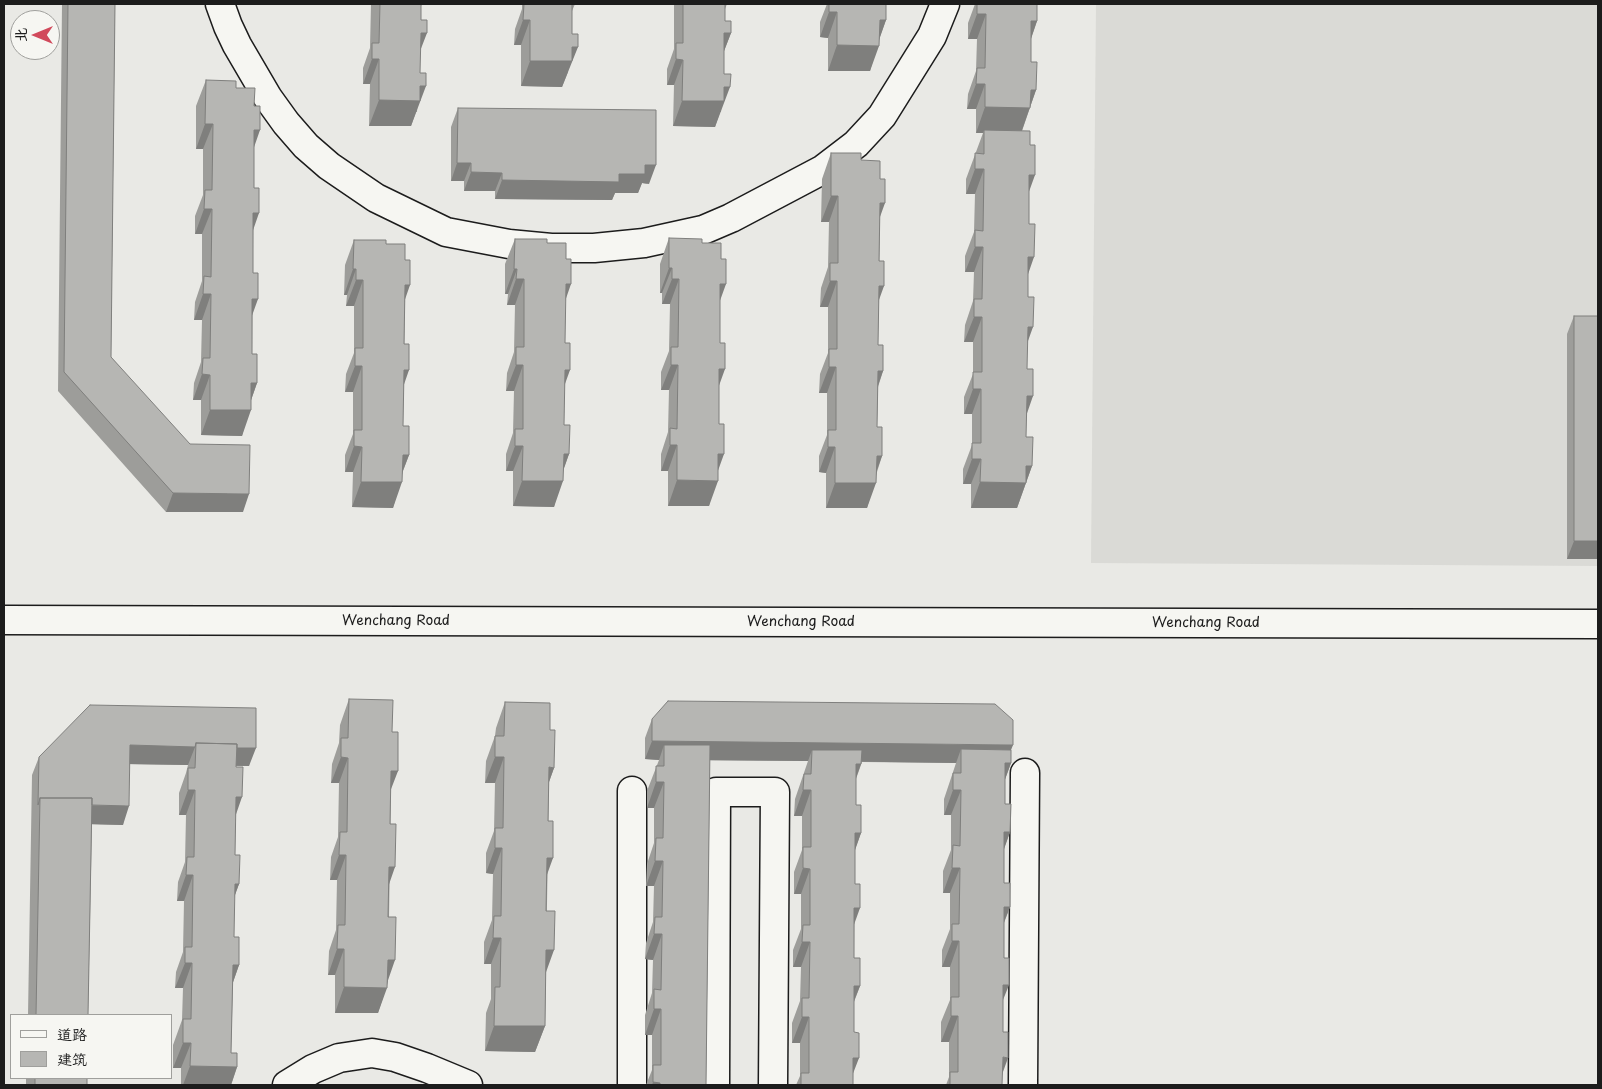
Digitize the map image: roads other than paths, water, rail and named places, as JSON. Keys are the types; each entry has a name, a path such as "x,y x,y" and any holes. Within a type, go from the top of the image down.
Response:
{"street":[{"path":"220,4 237,45 286,123 306,146 353,183 401,211 446,232 509,244 551,248 594,248 644,243 703,230 801,183 834,162 856,144 882,116 932,36 945,4"},
{"name":"Wenchang Road","path":"4,620 1598,624"},
{"path":"1023,1085 1025,774"},
{"path":"632,791 632,1085"},
{"path":"715,1085 716,792 775,792 774,1085"},
{"path":"287,1085 313,1069 339,1058 372,1053 427,1068 468,1085"}]}
